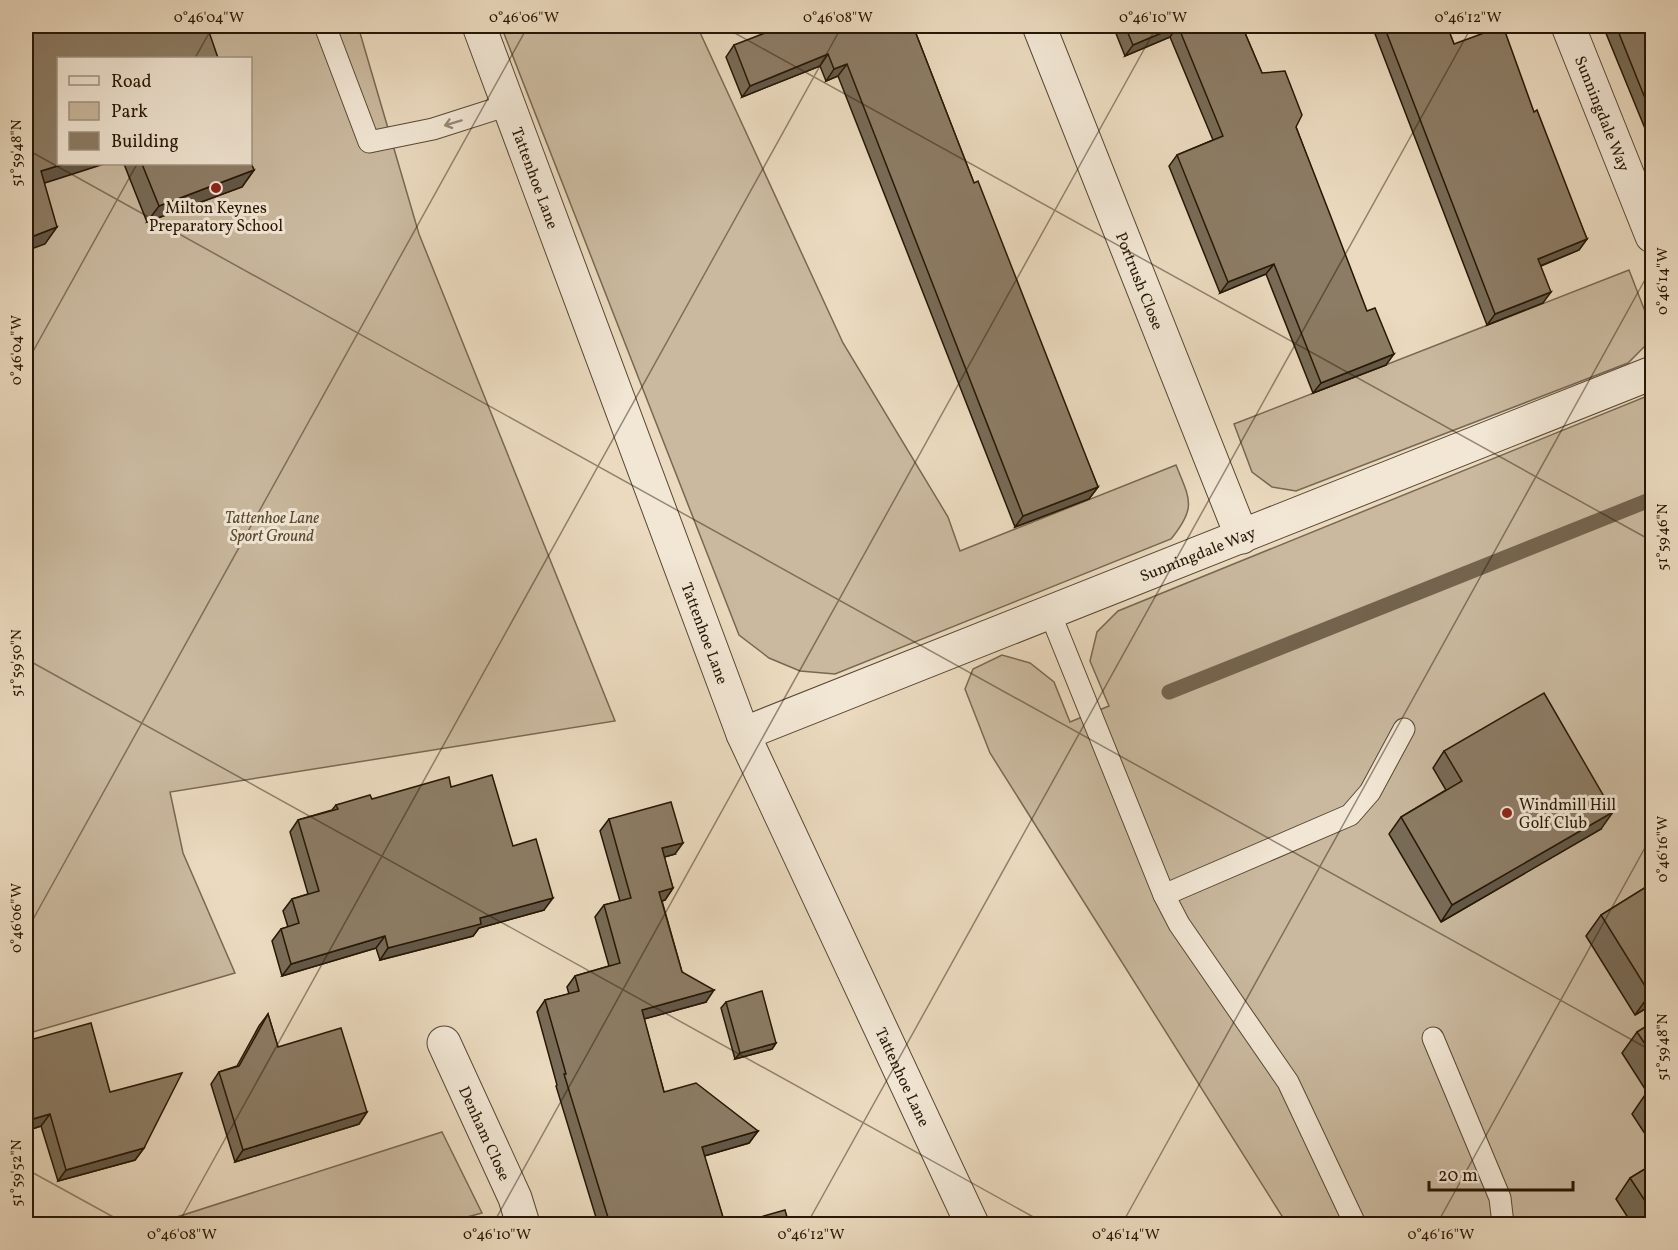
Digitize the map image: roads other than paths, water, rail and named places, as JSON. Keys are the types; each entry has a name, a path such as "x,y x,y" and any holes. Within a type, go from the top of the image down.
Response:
{"street":[{"name":"Tattenhoe Lane","path":"479,26 743,734 972,1224"},
{"name":"Portrush Close","path":"1039,26 1242,537"},
{"name":"Sunningdale Way","path":"1568,26 1653,236"},
{"name":"Sunningdale Way","path":"743,734 1653,373"},
{"name":"Denham Close","path":"444,1043 515,1198 523,1224"}],"lane":[{"path":"325,26 369,142 433,129 508,105"},
{"path":"1050,613 1164,895 1179,924 1288,1082 1355,1224"},
{"path":"1164,895 1350,815 1370,792 1404,729"},
{"path":"1433,1038 1500,1198 1503,1224"}],"waterway":[{"path":"1169,692 1652,499"}],"place":[{"name":"Milton Keynes Preparatory School","path":"216,188"},
{"name":"Windmill Hill Golf Club","path":"1507,813"}],"park label":[{"name":"Tattenhoe Lane Sport Ground","path":"272,526"}]}
